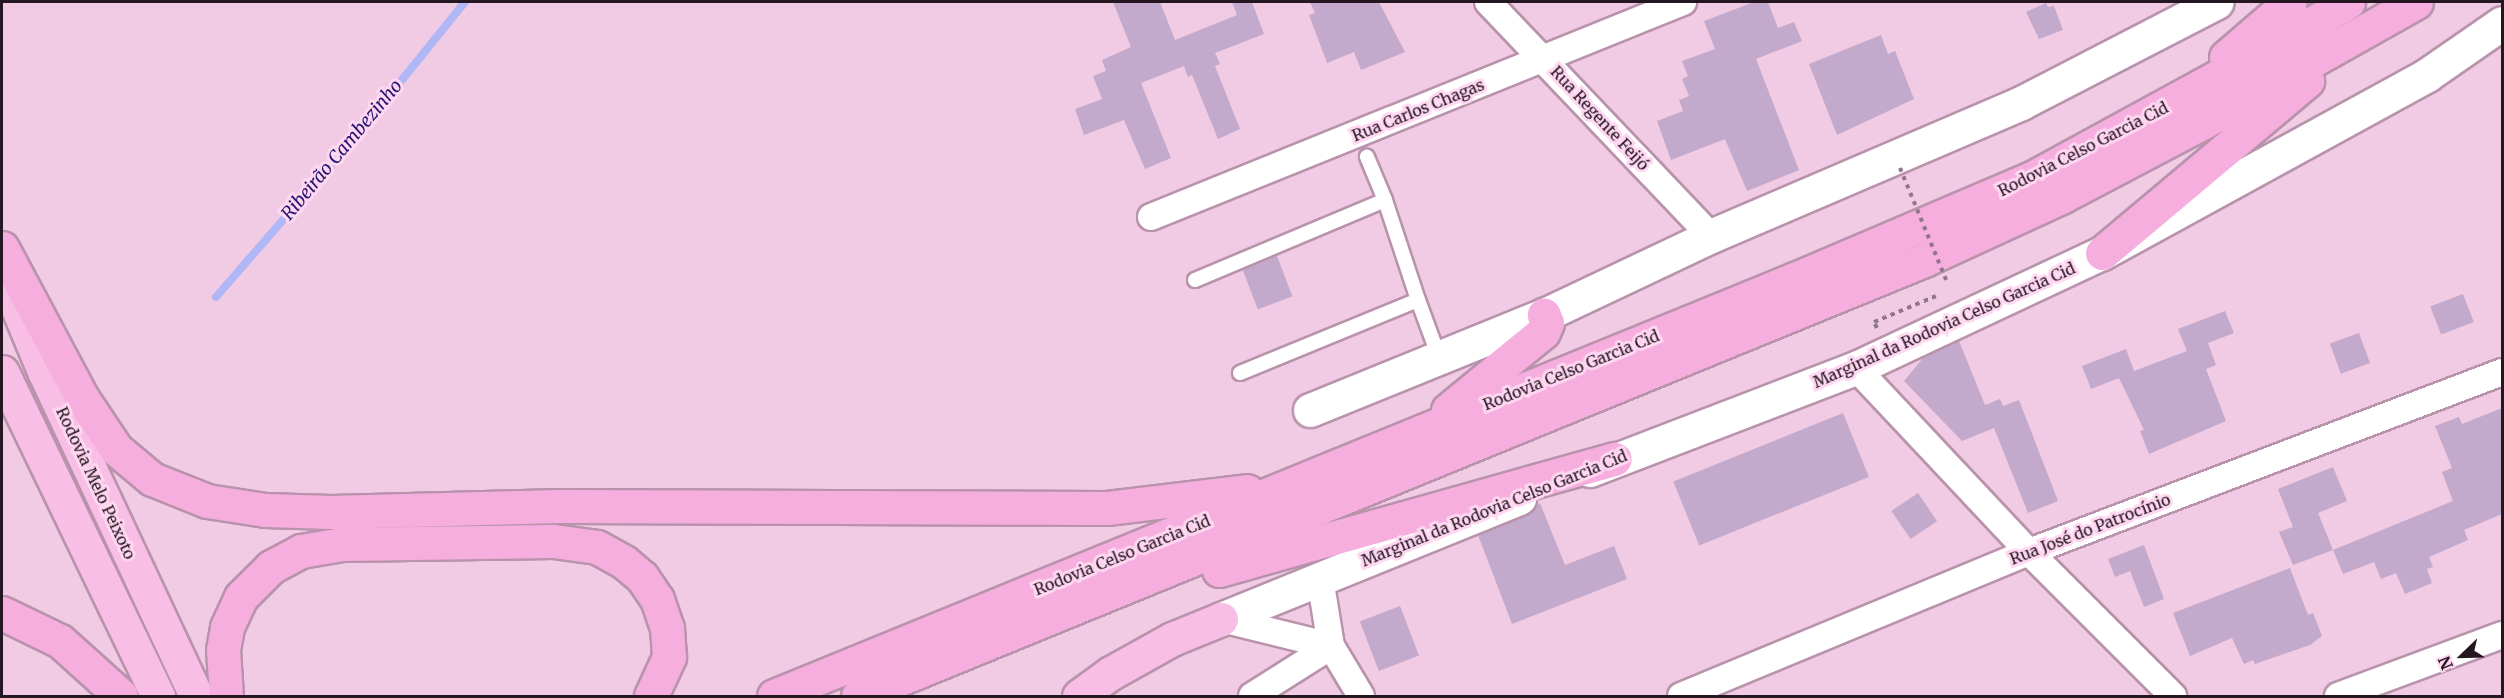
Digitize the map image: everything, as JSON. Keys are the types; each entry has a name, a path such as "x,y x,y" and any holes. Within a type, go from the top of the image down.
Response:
{"highway":[{"path":"2175,101 2290,2"},
{"name":"Rodovia Celso Garcia Cid","path":"774,696 1291,486 2030,179 2175,101 2348,2"},
{"name":"Rodovia Celso Garcia Cid","path":"858,696 1082,608 1924,260 2061,197 2365,33 2416,2"},
{"path":"2102,254 2365,33"},
{"path":"2,248 82,398 116,449 152,478 207,501 266,510 331,512 559,506 1107,508 1291,486"},
{"name":"Rodovia Melo Peixoto","path":"2,268 44,371 196,696"},
{"path":"1421,432 1543,332 1547,323 1544,315"},
{"path":"2,372 158,696"},
{"path":"1082,608 1615,459"},
{"path":"226,696 223,650 227,627 241,597 271,567 300,551 342,544 553,541 597,547 624,562 642,577 657,599 667,628 669,657 651,696"},
{"path":"2,613 60,641 121,696"},
{"path":"1079,696 1142,656 1221,619"}],"street":[{"name":"Rua Regente Feijó","path":"1488,2 1545,59 1711,236"},
{"name":"Rua Carlos Chagas","path":"1151,217 1683,2"},
{"path":"1310,410 1544,315 1711,236 2021,103 2217,2"},
{"name":"Marginal da Rodovia Celso Garcia Cid","path":"1221,619 1615,459 1856,368 2102,254 2427,75 2502,22"},
{"path":"1856,368 2029,552 2173,696"},
{"name":"Rua José do Patrocínio","path":"1681,696 2029,552 2502,372"},
{"path":"1320,578 1331,646 1361,696"},
{"path":"1221,619 1331,646"},
{"path":"2338,696 2502,635"},
{"path":"1252,696 1331,646"}],"lane":[{"path":"1367,157 1385,200 1418,300 1440,357"},
{"path":"1195,280 1385,200"},
{"path":"1240,373 1418,300"}],"path":[{"path":"1900,168 1947,282 1938,286"},
{"path":"1941,277 1951,272"},
{"path":"1889,353 1874,322 1948,291"}],"building":[{"path":"1113,2 1160,2 1175,40 1237,15 1232,2 1252,2 1264,34 1215,53 1220,64 1215,66 1240,129 1218,139 1192,75 1188,77 1184,66 1141,83 1171,158 1145,169 1124,120 1084,135 1075,109 1102,99 1093,76 1106,71 1102,60 1131,47"},
{"path":"1310,2 1379,2 1405,52 1361,70 1354,52 1327,63 1309,15 1315,13"},
{"path":"1754,2 1768,2 1778,28 1794,22 1802,41 1756,59 1799,170 1747,191 1725,139 1671,160 1657,121 1683,111 1679,100 1689,96 1682,79 1688,76 1682,61 1715,49 1704,21"},
{"path":"2046,3 2048,7 2054,6 2063,30 2039,39 2026,12"},
{"path":"1881,35 1888,54 1895,51 1914,99 1837,135 1809,64"},
{"path":"1277,256 1292,296 1258,309 1242,269"},
{"path":"2463,294 2474,322 2441,335 2430,307"},
{"path":"2225,311 2234,333 2208,343 2216,365 2206,369 2226,421 2149,454 2140,431 2144,430 2119,378 2091,389 2082,366 2126,349 2134,371 2187,351 2178,329"},
{"path":"2359,333 2370,363 2341,374 2330,344"},
{"path":"1959,341 1985,405 2000,399 2003,406 2019,400 2058,501 2028,513 1994,428 1962,441 1904,381 1923,358"},
{"path":"2502,408 2502,514 2464,530 2468,540 2429,557 2433,567 2427,569 2432,583 2405,594 2396,573 2381,579 2374,562 2343,574 2333,550 2453,501 2442,472 2452,468 2435,426 2459,417 2462,424"},
{"path":"1843,413 1869,477 1699,546 1673,482"},
{"path":"2333,467 2347,501 2318,513 2333,550 2293,565 2279,532 2293,527 2278,489"},
{"path":"1918,493 1937,521 1910,539 1891,511"},
{"path":"1540,503 1565,565 1614,546 1627,579 1512,624 1478,535 1526,515"},
{"path":"2144,545 2164,599 2144,607 2130,571 2115,577 2108,559"},
{"path":"2290,568 2308,615 2313,613 2322,636 2310,645 2255,664 2253,660 2244,664 2232,638 2190,656 2173,613"},
{"path":"1400,606 1419,655 1379,671 1360,621"}],"waterway":[{"name":"Ribeirão Cambezinho","path":"216,297 368,122 465,2"}]}
